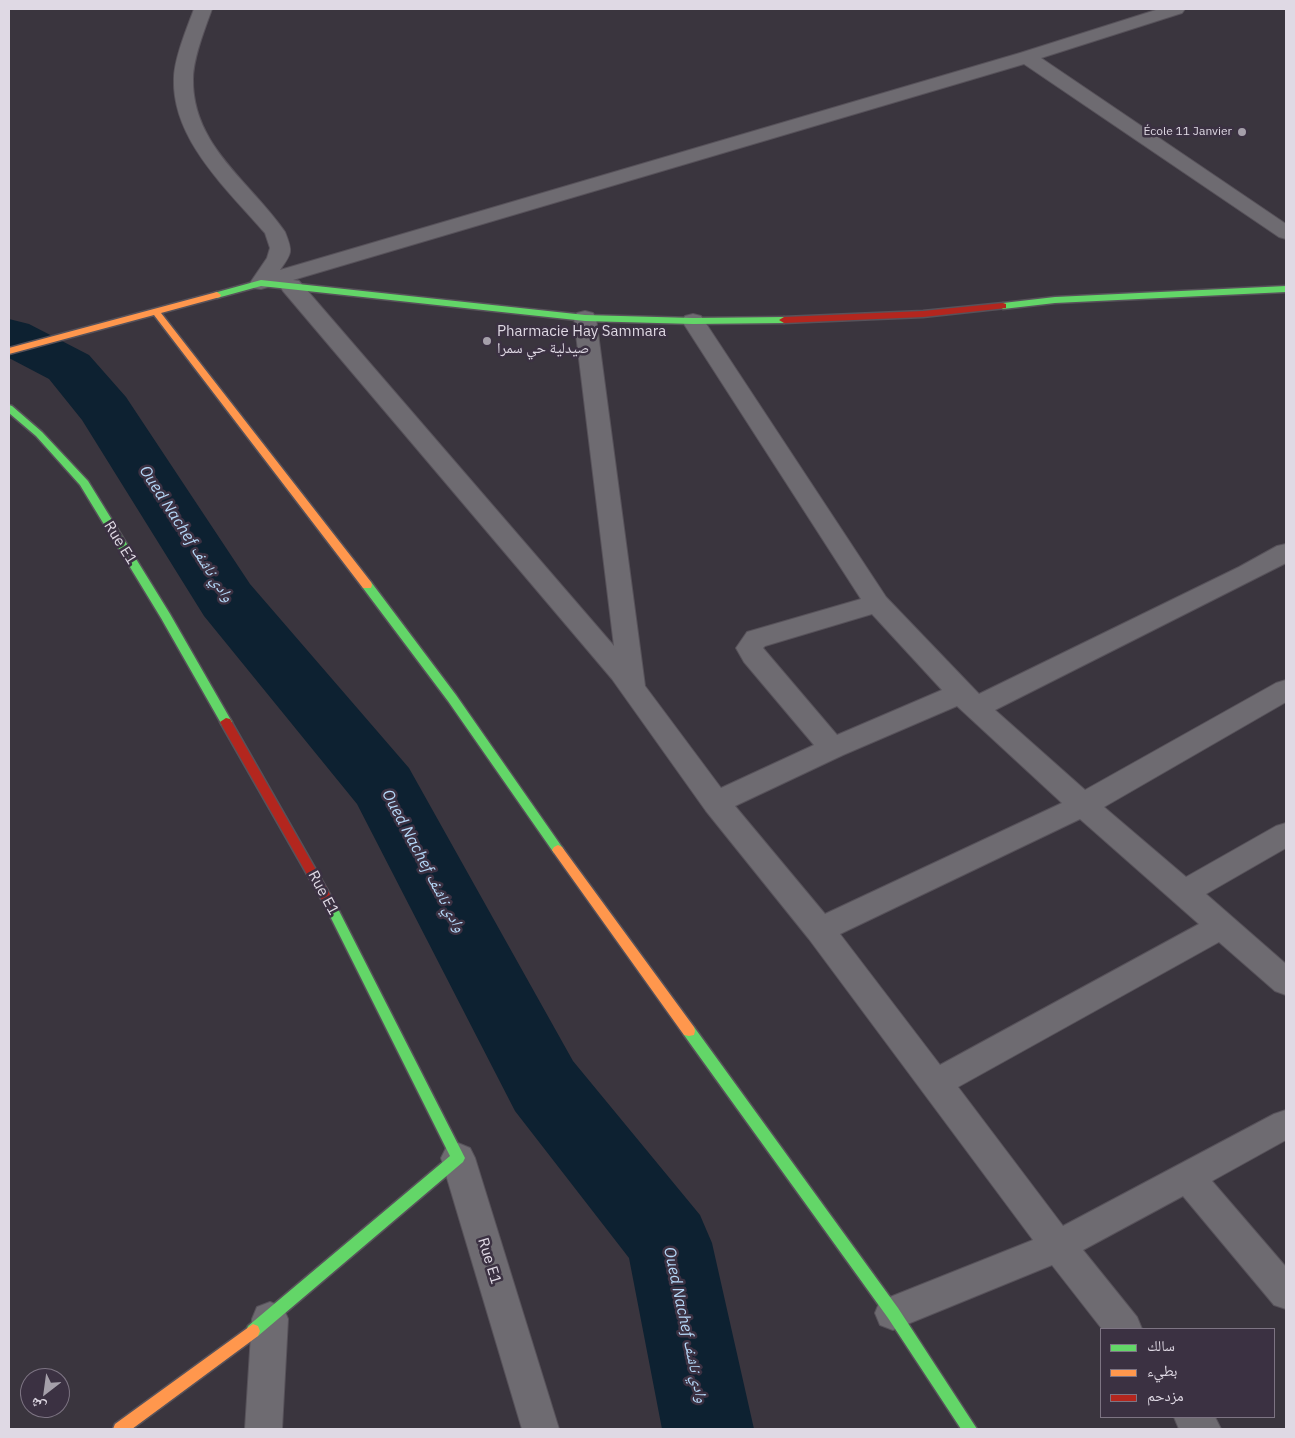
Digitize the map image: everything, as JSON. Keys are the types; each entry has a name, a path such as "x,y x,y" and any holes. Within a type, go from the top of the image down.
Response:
{"street":[{"path":"203,9 193,37 183,78 187,113 202,146 275,232 281,248 278,258 261,283"},
{"path":"9,351 261,283 1027,57 1176,9"},
{"path":"1027,57 1286,234"},
{"path":"261,283 585,318 693,321 832,319 923,314 1054,300 1286,289"},
{"path":"291,286 632,688 716,803 820,930 1058,1246 1123,1328"},
{"path":"156,312 322,525 452,698 540,825 892,1313 970,1429"},
{"path":"585,318 632,688"},
{"path":"693,321 877,603 967,701 1286,982"},
{"name":"Rue E1","path":"9,408 38,434 84,483 166,617 324,893 458,1158 541,1429"},
{"path":"716,803 833,748 967,701 1248,573 1286,552"},
{"path":"833,748 749,648 756,639 877,603"},
{"path":"820,930 1083,805 1286,690"},
{"path":"1184,893 1286,834"},
{"path":"936,1083 1222,926"},
{"path":"892,1313 1058,1246 1286,1124"},
{"path":"120,1429 270,1319 458,1158"},
{"path":"1187,1176 1286,1293"},
{"path":"263,1429 270,1319"},
{"path":"1193,1418 1202,1429"}],"waterway":[{"name":"Oued Nachef وادي ناشف","path":"9,336 69,367 105,410 227,600 384,787 544,1086 669,1243 708,1429"}],"traffic: fast":[{"path":"217,295 261,283 585,318 693,321 784,320"},
{"path":"1003,306 1055,300 1286,289"},
{"path":"9,408 39,434 84,483 166,617 226,722"},
{"path":"367,585 452,698 558,850"},
{"path":"253,1331 458,1158 332,908"},
{"path":"689,1031 893,1313 970,1429"}],"traffic: slow":[{"path":"9,351 217,295"},
{"path":"156,312 367,585"},
{"path":"558,850 689,1031"},
{"path":"120,1429 253,1331"}],"traffic: jam":[{"path":"784,320 923,314 1003,306"},
{"path":"226,722 332,908"}],"place":[{"name":"École 11 Janvier","path":"1242,132"},
{"name":"Pharmacie Hay Sammara صيدلية حي سمرا","path":"487,341"}]}
